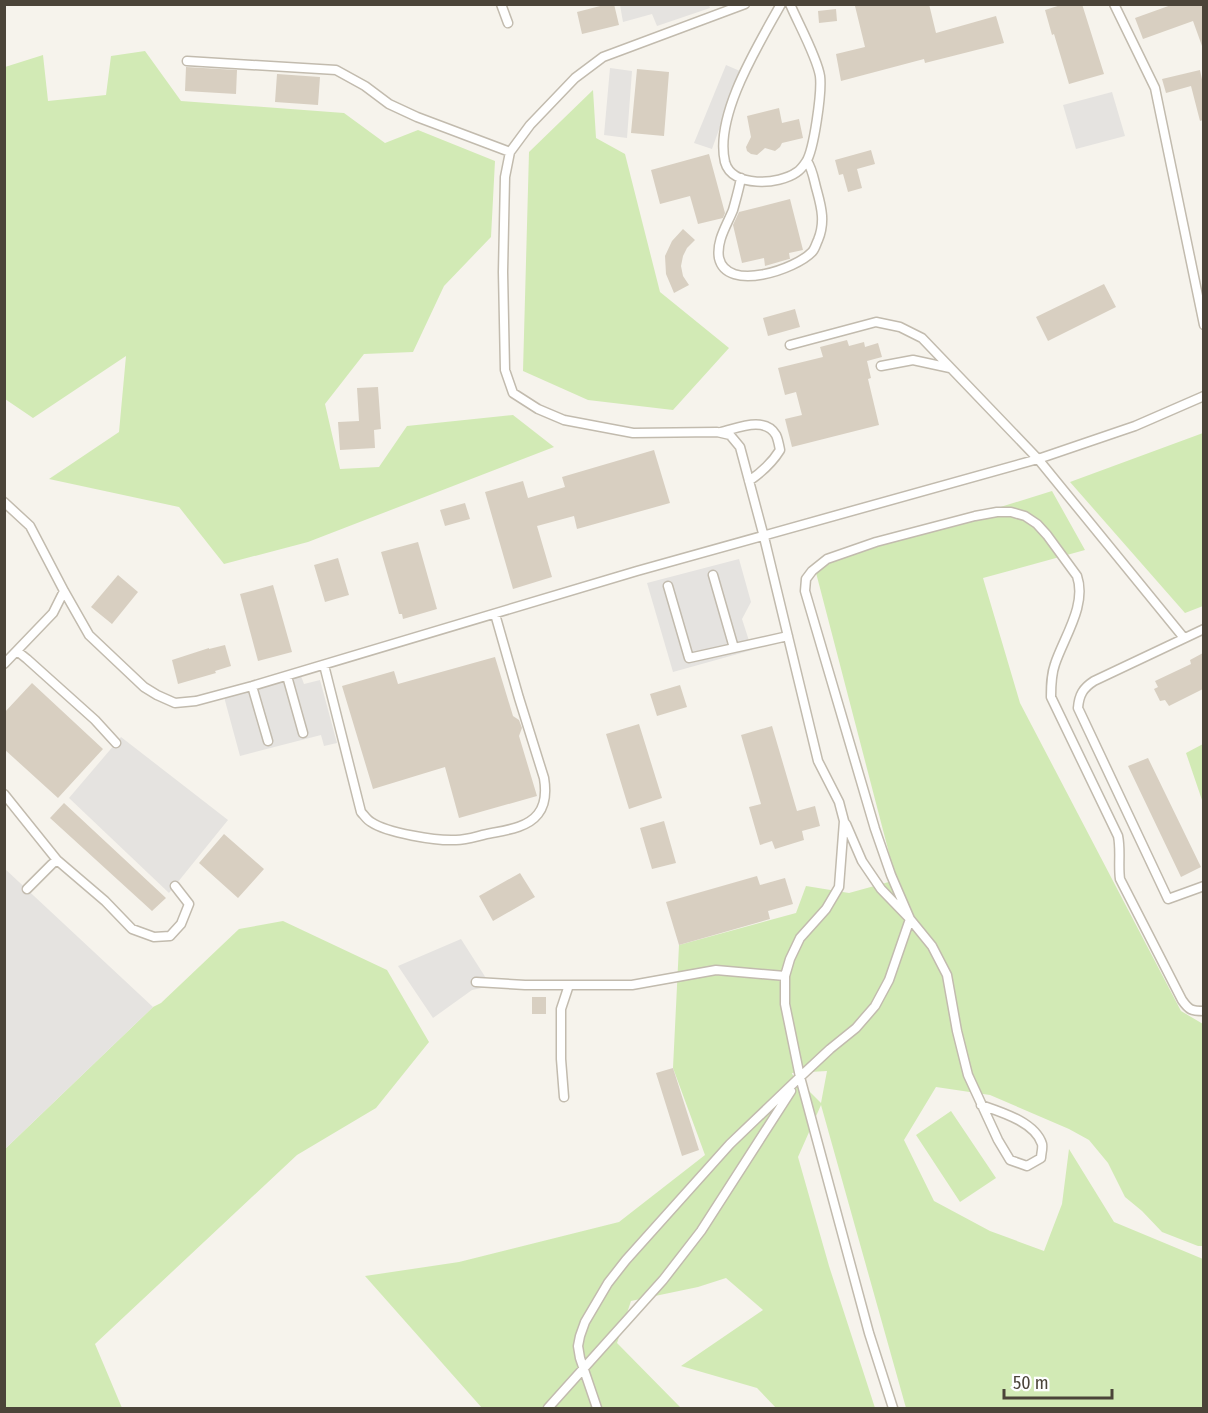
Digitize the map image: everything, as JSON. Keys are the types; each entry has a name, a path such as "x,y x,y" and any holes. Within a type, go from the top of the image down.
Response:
{"lane":[{"path":"501,4 508,23"},
{"path":"745,4 603,57 575,78 530,125 510,152 506,177 503,272 505,370 513,393 538,409 564,420 633,433 717,432 756,424 767,426 776,436 780,450 764,471 749,481"},
{"path":"781,4 734,94 728,116 724,146 725,164 733,175 749,182 777,181 797,172 807,160 813,138 820,76 790,4"},
{"path":"1114,4 1155,88 1203,325"},
{"path":"187,61 336,70 365,86 389,104 452,132 510,152"},
{"path":"741,178 733,209 721,237 719,258 724,268 735,274 762,275 797,263 813,252 822,230 822,210 811,167 807,160"},
{"path":"790,345 876,322 900,327 922,338 1038,459 1184,638"},
{"path":"881,366 913,360 951,368"},
{"path":"4,502 30,526 89,635 144,687 175,703 195,701 252,686 637,571 1038,459 1135,426 1203,396"},
{"path":"735,442 741,430 746,426"},
{"path":"717,432 730,435 740,447 818,761 838,802 844,821 862,861 881,889 932,946 947,975 968,1075 981,1105 998,1140 1011,1160 1027,1166 1041,1158 1042,1144 1032,1128 1011,1116 981,1105"},
{"path":"744,463 753,469 764,471"},
{"path":"597,1408 580,1359 578,1346 585,1322 608,1283 730,1144 830,1049 856,1028 874,1006 888,980 910,919 875,829 805,591 806,579 826,559 876,542 997,512 1011,512 1025,516 1047,535 1080,583 1078,606 1054,665 1051,677 1051,697 1118,836 1120,879 1182,1000 1189,1009 1203,1011"},
{"path":"712,575 734,648"},
{"path":"668,586 689,657 788,636"},
{"path":"4,664 53,613 64,591"},
{"path":"324,665 361,812 371,822 389,830 439,840 458,840 510,830 525,824 538,814 546,790 495,614"},
{"path":"1203,629 1094,681 1085,687 1079,697 1078,708 1168,899 1203,886"},
{"path":"16,651 95,720 116,743"},
{"path":"287,676 303,732"},
{"path":"252,686 268,741"},
{"path":"4,794 57,860 105,901 132,930 154,937 170,936 181,924 189,904 175,886"},
{"path":"844,821 838,887 826,909 800,938 790,959 785,976 785,1004 800,1077 869,1333 893,1408"},
{"path":"27,889 57,860"},
{"path":"476,982 632,985 716,970 785,976"},
{"path":"564,1097 561,1009 569,985"},
{"path":"548,1408 663,1280 701,1231 800,1077"}],"green space":[{"path":"145,51 181,101 344,113 385,143 418,130 495,161 491,237 444,286 413,352 364,354 325,404 340,469 379,467 407,426 513,415 554,447 308,542 224,564 179,507 49,479 119,432 126,356 33,418 5,399 5,67 43,55 48,101 106,95 111,56"},
{"path":"593,90 596,138 625,154 660,292 729,348 673,410 588,400 523,371 529,152"},
{"path":"1203,433 1203,606 1185,613 1070,482"},
{"path":"1052,491 1085,550 983,578 1020,703 1181,1011 1203,1024 1203,1246 1162,1232 1125,1197 1108,1163 1089,1140 990,1095 936,1087 904,1140 934,1201 990,1231 1044,1251 1062,1204 1069,1149 1114,1222 1203,1259 1203,1408 906,1408 821,1105 798,1157 829,1266 875,1408 776,1408 757,1388 681,1366 763,1310 726,1278 698,1287 631,1301 617,1343 681,1408 482,1408 365,1276 459,1262 619,1222 705,1155 673,1068 679,945 796,913 806,886 849,893 896,880 814,565","holes":["827,1071 821,1103 792,1074 792,1073"]},
{"path":"1203,744 1203,803 1186,753"},
{"path":"283,921 387,970 429,1042 376,1108 297,1155 95,1344 122,1408 5,1408 5,1149 153,1007 161,1003 239,929"},
{"path":"951,1111 996,1178 960,1202 916,1135"}],"shaded area":[{"path":"620,5 709,5 710,8 657,26 652,14 623,22"},
{"path":"726,65 740,71 712,149 694,143"},
{"path":"610,68 632,71 627,138 604,135"},
{"path":"1112,92 1125,136 1076,149 1063,105"},
{"path":"739,559 751,602 742,619 752,650 673,672 647,583"},
{"path":"301,676 304,684 320,680 337,743 324,746 321,735 240,756 224,697"},
{"path":"121,737 228,820 169,893 69,798"},
{"path":"4,868 153,1007 5,1149 4,1149"},
{"path":"461,939 491,986 472,990 433,1018 398,966"}],"building":[{"path":"614,4 619,25 582,34 577,12"},
{"path":"862,4 929,4 936,33 996,16 1004,43 925,63 924,59 841,81 836,54 865,47 855,6"},
{"path":"1064,4 1082,4 1104,74 1069,84 1045,10"},
{"path":"1174,4 1203,4 1203,46 1193,21 1143,39 1135,18"},
{"path":"836,9 837,21 819,23 818,11"},
{"path":"186,67 237,70 236,94 185,91"},
{"path":"637,69 669,72 664,136 631,133"},
{"path":"1200,70 1203,84 1203,120 1200,121 1191,86 1166,93 1162,79"},
{"path":"277,74 320,77 318,105 275,102"},
{"path":"779,108 782,123 799,119 803,138 782,143 775,151 765,148 757,155 751,154 746,147 751,137 747,116"},
{"path":"871,150 875,164 857,169 862,188 848,192 843,174 839,175 835,160"},
{"path":"709,154 725,213 723,218 698,224 690,196 660,204 651,170"},
{"path":"790,199 803,250 789,253 790,259 765,266 764,258 742,263 733,225 739,212"},
{"path":"683,229 695,240 687,248 681,266 683,276 689,285 674,293 666,274 665,256 672,241"},
{"path":"1104,284 1116,307 1048,341 1036,317"},
{"path":"795,309 800,327 768,336 763,318"},
{"path":"847,340 849,346 864,342 865,347 878,343 882,357 867,361 871,378 868,379 879,425 792,447 785,419 802,415 796,392 785,395 778,368 823,357 820,347"},
{"path":"378,387 381,429 374,430 375,448 340,450 338,422 359,421 357,388"},
{"path":"654,450 670,503 577,529 574,516 537,526 552,577 513,589 485,492 523,481 528,498 565,487 562,477"},
{"path":"465,503 470,519 445,526 440,510"},
{"path":"418,542 437,609 403,619 402,614 399,614 381,552"},
{"path":"338,558 349,595 325,602 314,565"},
{"path":"118,575 138,592 112,624 91,607"},
{"path":"273,585 292,652 258,661 240,594"},
{"path":"225,645 231,666 215,671 216,673 178,684 172,660"},
{"path":"1203,653 1203,689 1169,706 1165,700 1160,701 1154,689 1158,687 1155,681 1191,664 1190,660"},
{"path":"495,657 513,716 519,720 522,728 519,736 537,796 459,818 445,767 373,789 342,686 394,671 398,684"},
{"path":"32,683 103,749 58,798 4,749 4,713"},
{"path":"680,685 687,707 657,716 650,694"},
{"path":"639,724 662,798 629,809 606,734"},
{"path":"772,726 797,811 815,806 820,826 802,831 804,840 775,849 772,841 760,845 749,807 761,804 741,735"},
{"path":"1148,758 1201,867 1181,877 1128,766"},
{"path":"64,803 166,898 152,911 50,818"},
{"path":"664,821 676,863 652,869 640,828"},
{"path":"224,834 264,869 238,898 199,863"},
{"path":"520,873 535,897 493,921 479,896"},
{"path":"757,876 760,885 785,878 793,904 768,911 770,919 679,945 666,902"},
{"path":"532,997 546,997 546,1014 532,1014"},
{"path":"673,1068 699,1150 682,1156 656,1073"}]}
